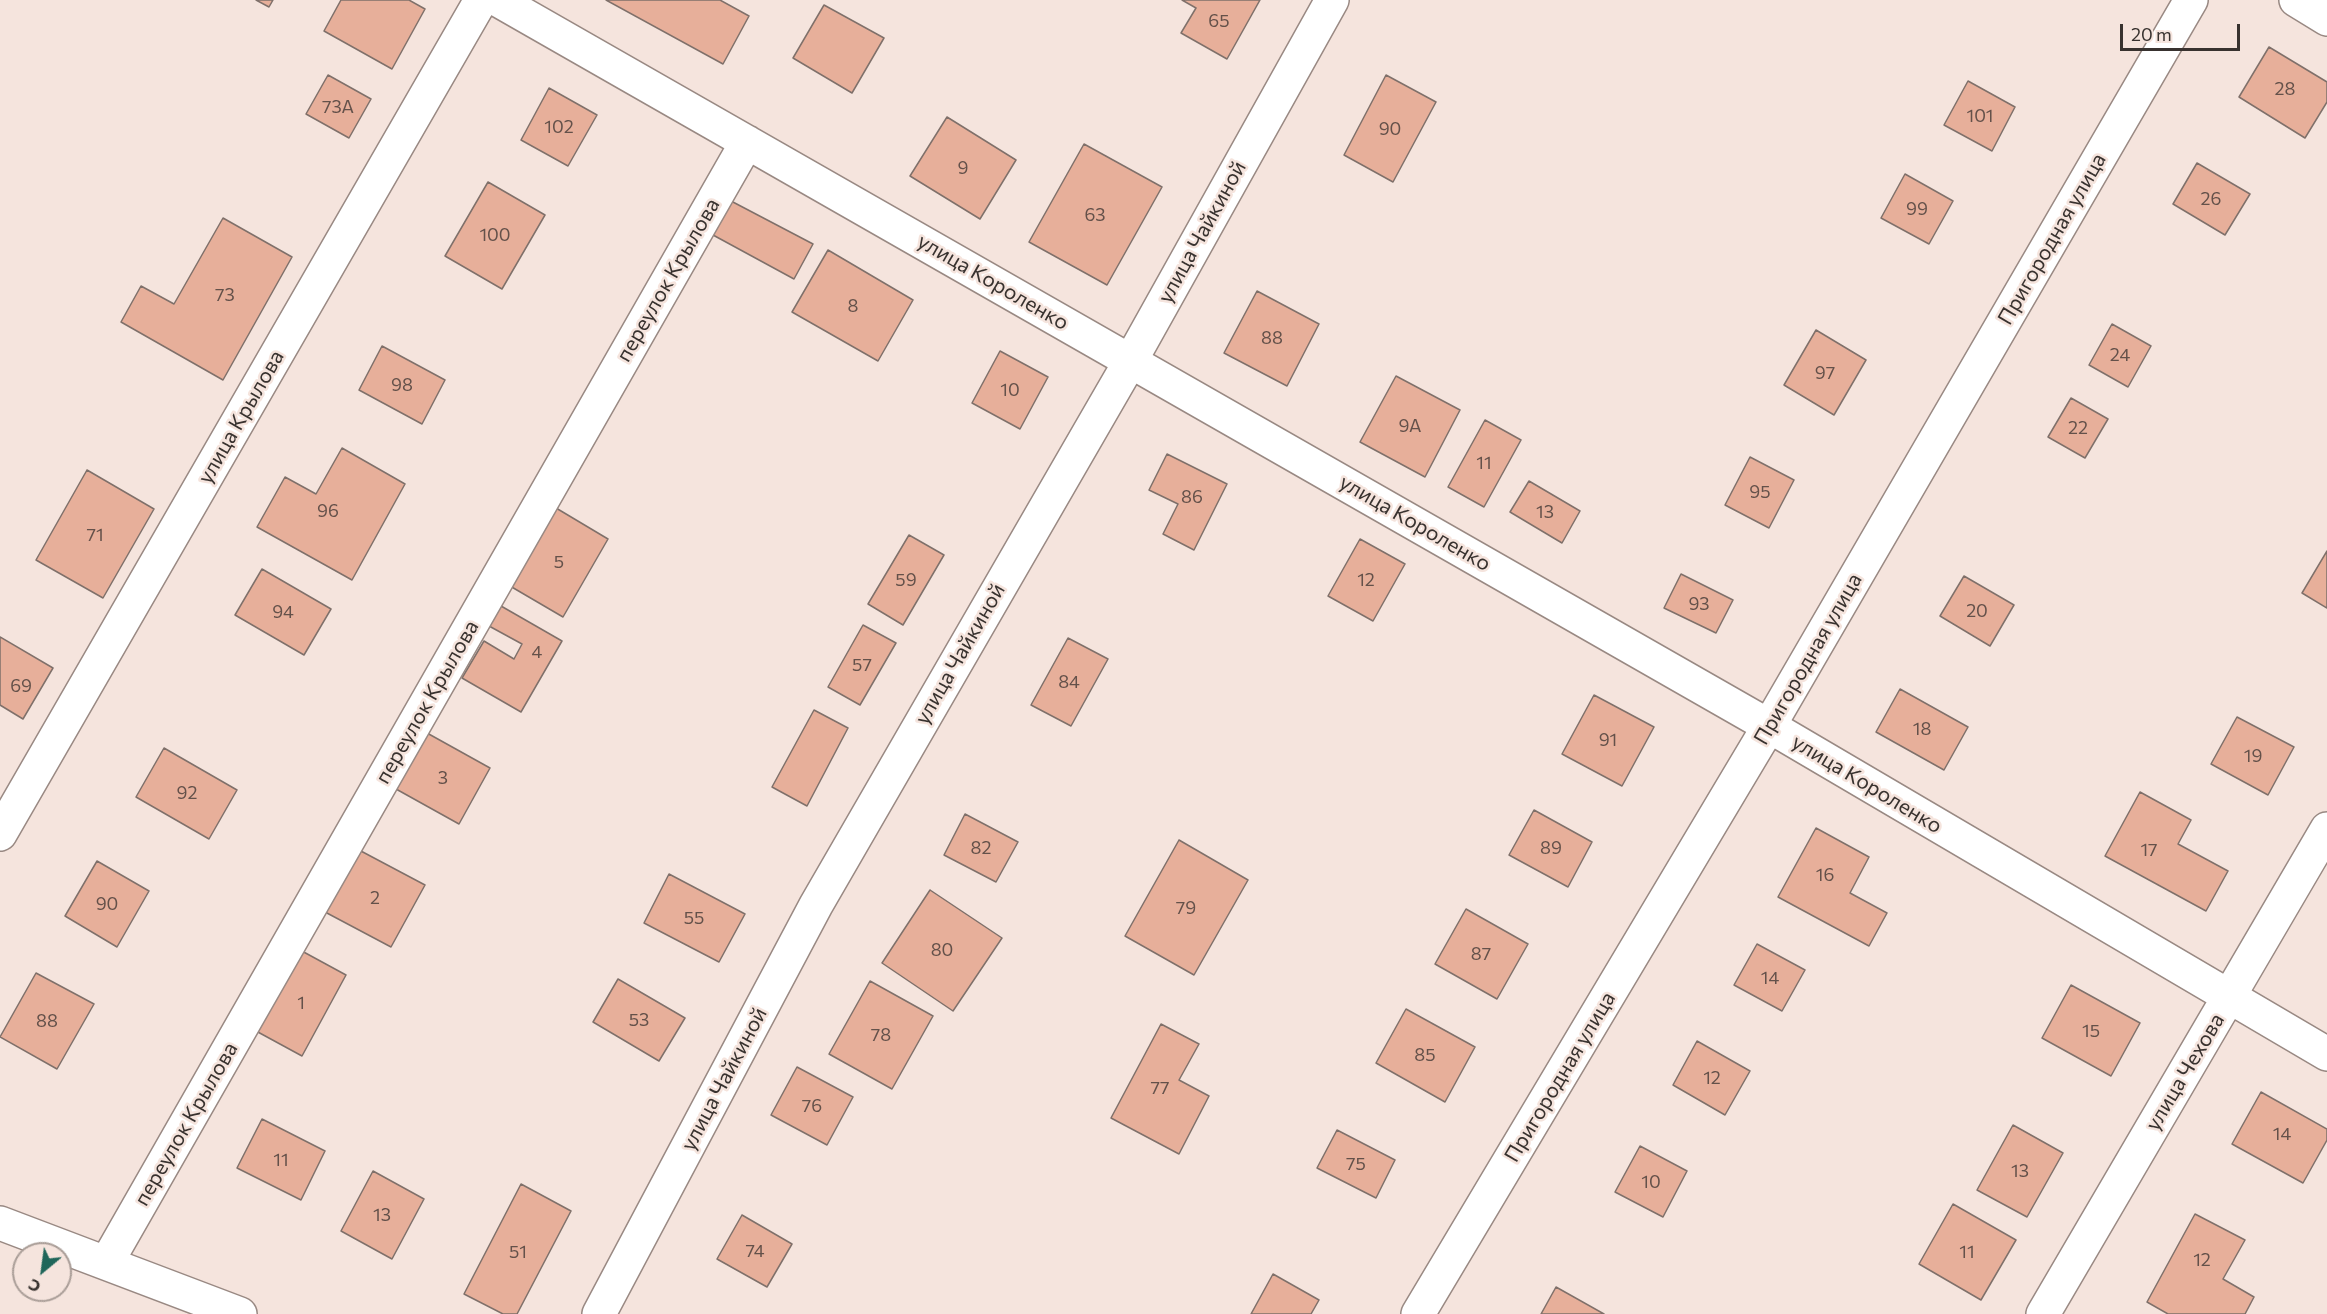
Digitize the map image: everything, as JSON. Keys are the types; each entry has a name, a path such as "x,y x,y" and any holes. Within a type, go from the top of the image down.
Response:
{"street":[{"name":"улица Крылова","path":"0,834 481,0"},
{"name":"улица Короленко","path":"498,0 1769,726 2327,1054"},
{"name":"улица Чайкиной","path":"599,1314 816,904 1131,360 1332,0"},
{"name":"Пригородная улица","path":"1418,1314 1769,726 2191,0"},
{"path":"2295,0 2327,19"},
{"name":"переулок Крылова","path":"107,1263 747,142"},
{"name":"улица Чехова","path":"2043,1314 2327,829"},
{"path":"0,1223 240,1314"}],"building":[{"path":"256,0 273,0 269,7"},
{"path":"341,0 409,0 425,9 392,69 324,31"},
{"path":"606,0 720,0 749,16 723,64"},
{"path":"1182,0 1260,0 1227,59 1181,33 1196,8"},
{"path":"824,5 884,38 852,93 793,58"},
{"path":"2269,47 2327,82 2327,102 2305,138 2239,97"},
{"path":"328,75 371,99 349,138 306,114"},
{"path":"1386,75 1436,102 1393,182 1344,155"},
{"path":"1968,81 2015,107 1992,151 1944,125"},
{"path":"549,88 597,115 568,166 521,140"},
{"path":"947,117 1016,160 980,219 910,176"},
{"path":"1084,144 1162,187 1107,285 1029,242"},
{"path":"2197,163 2250,194 2225,235 2173,204"},
{"path":"1905,174 1953,201 1929,244 1881,218"},
{"path":"488,182 545,215 502,289 445,256"},
{"path":"731,201 813,244 794,279 713,235"},
{"path":"223,218 292,257 223,380 121,322 141,286 174,304"},
{"path":"828,250 913,300 878,361 792,312"},
{"path":"1257,291 1319,324 1287,386 1224,353"},
{"path":"2112,324 2151,346 2128,387 2089,365"},
{"path":"1816,330 1866,360 1834,415 1784,385"},
{"path":"382,346 445,380 422,424 359,390"},
{"path":"1000,351 1048,377 1020,429 972,403"},
{"path":"1396,376 1460,410 1425,477 1360,442"},
{"path":"2071,398 2108,419 2085,458 2048,437"},
{"path":"1485,420 1521,440 1484,507 1448,487"},
{"path":"342,448 405,484 352,580 257,527 285,477 316,494"},
{"path":"1167,454 1227,484 1194,550 1163,534 1178,504 1149,490"},
{"path":"1750,457 1794,480 1769,528 1725,505"},
{"path":"87,470 154,509 103,598 36,560"},
{"path":"1529,481 1580,511 1562,543 1510,512"},
{"path":"556,508 608,539 563,617 510,586"},
{"path":"909,535 944,555 903,625 868,604"},
{"path":"1360,539 1405,564 1373,621 1328,596"},
{"path":"2327,551 2327,608 2302,593"},
{"path":"262,569 331,609 304,655 235,615"},
{"path":"1681,574 1733,600 1716,633 1664,608"},
{"path":"1964,576 2014,605 1990,646 1940,616"},
{"path":"501,606 562,641 521,712 462,678 484,641 514,659 522,644 489,626"},
{"path":"863,625 896,643 860,705 828,687"},
{"path":"0,637 53,668 23,719 0,705"},
{"path":"1068,638 1108,659 1071,726 1031,705"},
{"path":"1900,689 1968,727 1944,770 1876,732"},
{"path":"1594,695 1654,727 1622,786 1562,754"},
{"path":"814,710 848,728 807,806 772,787"},
{"path":"2237,717 2294,747 2268,795 2211,764"},
{"path":"427,733 490,768 459,824 396,789"},
{"path":"164,748 237,790 209,839 136,797"},
{"path":"2140,792 2191,820 2178,844 2228,871 2206,911 2105,856"},
{"path":"1534,810 1592,842 1568,887 1509,855"},
{"path":"965,814 1018,842 996,882 944,855"},
{"path":"1816,828 1869,857 1850,893 1887,913 1869,946 1778,897"},
{"path":"1179,840 1248,880 1194,975 1125,936"},
{"path":"359,850 425,885 391,947 325,912"},
{"path":"97,861 149,891 117,947 65,916"},
{"path":"669,874 745,914 719,962 644,923"},
{"path":"930,890 1002,938 953,1011 882,963"},
{"path":"1466,909 1528,944 1497,999 1435,964"},
{"path":"1757,944 1805,970 1782,1011 1734,985"},
{"path":"300,950 346,975 302,1056 256,1031"},
{"path":"36,973 94,1004 57,1069 0,1037"},
{"path":"618,979 685,1018 659,1061 593,1022"},
{"path":"870,981 933,1016 892,1089 829,1054"},
{"path":"2071,985 2140,1023 2111,1076 2042,1038"},
{"path":"1406,1009 1475,1047 1445,1102 1376,1063"},
{"path":"1161,1024 1199,1044 1179,1080 1209,1096 1179,1154 1111,1118"},
{"path":"1697,1041 1750,1071 1725,1115 1673,1085"},
{"path":"797,1067 853,1097 827,1145 771,1115"},
{"path":"2261,1092 2327,1129 2327,1140 2303,1183 2232,1144"},
{"path":"262,1119 325,1151 301,1200 237,1168"},
{"path":"2013,1125 2063,1153 2027,1217 1977,1190"},
{"path":"1337,1130 1395,1160 1376,1198 1317,1168"},
{"path":"1640,1146 1687,1171 1663,1217 1615,1192"},
{"path":"373,1171 424,1199 392,1259 341,1231"},
{"path":"521,1184 571,1211 517,1314 503,1314 464,1294"},
{"path":"1953,1204 2016,1240 1981,1300 1919,1264"},
{"path":"2195,1214 2245,1240 2223,1279 2254,1297 2245,1314 2168,1314 2147,1302"},
{"path":"742,1215 792,1244 767,1287 717,1259"},
{"path":"1273,1274 1319,1300 1311,1314 1251,1314"},
{"path":"1556,1287 1604,1314 1541,1314"}]}
